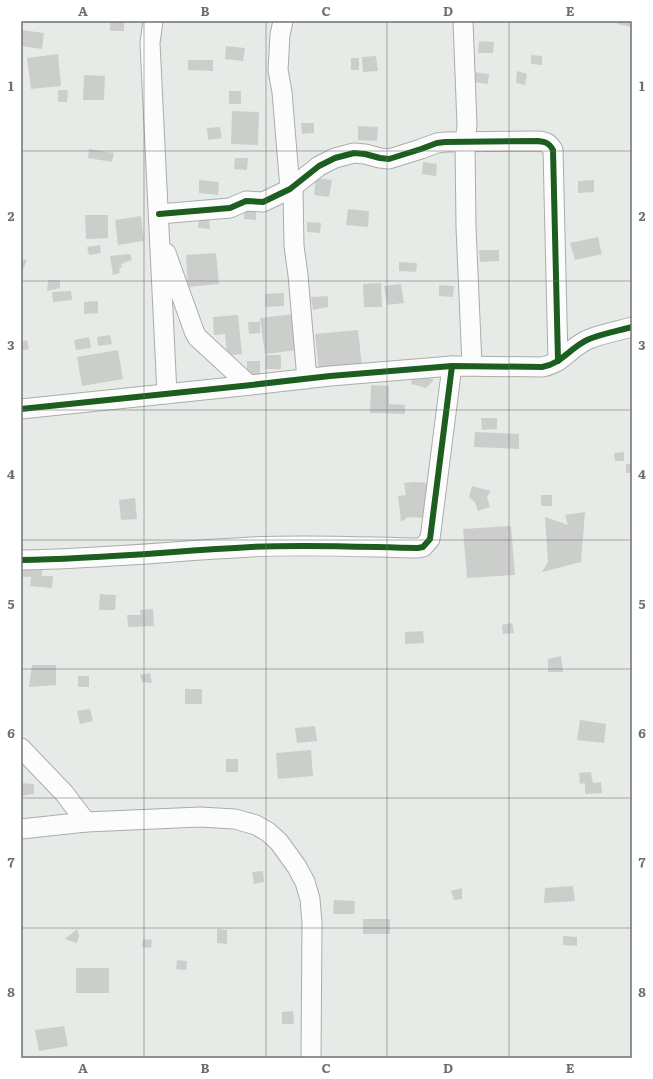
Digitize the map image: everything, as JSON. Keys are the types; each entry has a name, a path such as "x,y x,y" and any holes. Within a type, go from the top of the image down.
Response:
{"street":[{"path":"153,21 150,43 167,394"},
{"path":"283,21 280,35 278,70 282,92 290,189 293,191 294,246 307,379"},
{"path":"464,21 467,125 465,143 468,292 472,365"},
{"path":"159,214 230,208 246,201 263,202 290,189 319,166 335,158 354,153 389,159 421,150 437,143 445,142 546,142 551,145 553,150 558,361"},
{"path":"160,244 167,254 197,337 249,385"},
{"path":"21,409 307,379 452,366 472,365 542,367 551,365 558,361 588,339 632,327"},
{"path":"21,560 170,553 251,547 423,547 430,539 452,366"},
{"path":"21,748 64,793 86,822"},
{"path":"21,829 86,822 200,817 235,819 256,825 268,832 279,842 297,867 305,882 310,898 312,923 311,1058"}],"building":[{"path":"110,21 124,21 124,31 110,31"},
{"path":"617,21 632,21 632,27 617,24"},
{"path":"21,30 44,33 42,49 21,46"},
{"path":"479,41 494,42 493,53 478,53"},
{"path":"226,46 245,48 243,61 225,59"},
{"path":"58,54 61,86 31,89 27,58"},
{"path":"531,55 542,56 542,65 531,64"},
{"path":"376,56 378,71 363,72 362,57"},
{"path":"351,58 359,58 359,70 351,70"},
{"path":"188,60 213,60 213,71 188,70"},
{"path":"517,71 527,74 525,85 516,83"},
{"path":"474,72 489,74 488,84 473,82"},
{"path":"84,75 105,76 104,100 83,100"},
{"path":"58,90 68,90 67,102 58,102"},
{"path":"229,91 241,91 241,104 229,104"},
{"path":"232,111 259,112 258,145 231,144"},
{"path":"301,123 314,123 314,133 302,134"},
{"path":"358,126 378,127 377,141 358,140"},
{"path":"220,127 222,138 208,140 207,128"},
{"path":"89,149 114,153 112,162 88,158"},
{"path":"235,158 248,158 247,170 234,169"},
{"path":"423,162 437,164 436,176 422,174"},
{"path":"316,178 332,180 329,197 314,195"},
{"path":"199,180 219,182 218,195 199,193"},
{"path":"594,180 594,192 578,193 578,181"},
{"path":"245,205 256,206 256,220 244,219"},
{"path":"348,209 369,211 368,227 346,225"},
{"path":"85,215 108,215 108,238 86,239"},
{"path":"141,216 144,241 118,245 115,220"},
{"path":"209,217 210,229 198,228 199,218"},
{"path":"307,222 321,223 320,233 307,232"},
{"path":"598,237 602,254 575,260 570,243"},
{"path":"100,245 101,253 89,255 87,247"},
{"path":"479,250 499,250 499,261 480,262"},
{"path":"216,253 219,284 188,287 186,255"},
{"path":"130,254 132,260 121,264 122,267 119,269 120,273 113,275 110,256"},
{"path":"21,260 27,260 21,274"},
{"path":"399,262 417,263 416,272 399,271"},
{"path":"48,280 60,280 60,288 47,291"},
{"path":"381,283 382,307 364,307 363,284"},
{"path":"401,284 404,303 387,305 384,286"},
{"path":"439,285 454,286 453,297 439,296"},
{"path":"71,291 72,300 53,302 52,292"},
{"path":"284,293 284,306 265,307 265,294"},
{"path":"328,296 328,307 313,310 311,297"},
{"path":"98,301 98,313 84,314 84,302"},
{"path":"294,314 298,350 265,354 260,318"},
{"path":"238,315 242,354 227,356 225,334 214,335 213,317"},
{"path":"248,322 260,322 260,333 249,334"},
{"path":"358,330 362,366 319,371 315,334"},
{"path":"110,335 112,344 98,346 97,337"},
{"path":"89,337 91,348 76,350 74,340"},
{"path":"27,340 29,349 21,351 21,342"},
{"path":"118,350 123,379 82,386 77,357"},
{"path":"266,355 281,355 281,369 265,369"},
{"path":"247,361 260,361 260,374 247,375"},
{"path":"415,372 434,380 426,388 411,384"},
{"path":"371,385 389,386 389,404 405,405 405,414 370,413"},
{"path":"481,418 497,418 497,429 482,430"},
{"path":"475,432 519,434 519,449 474,447"},
{"path":"624,452 624,461 615,461 614,453"},
{"path":"626,464 632,464 632,473 626,473"},
{"path":"404,483 429,483 428,518 408,517 401,522 398,496 406,495"},
{"path":"472,486 491,491 487,497 490,507 478,511 475,502 469,497"},
{"path":"541,495 552,495 552,506 541,506"},
{"path":"135,498 137,519 121,520 119,500"},
{"path":"585,512 581,562 542,572 548,562 545,517 568,525 565,515"},
{"path":"511,526 515,575 467,578 463,529"},
{"path":"42,564 42,576 53,576 52,588 30,586 31,577 23,577 23,565"},
{"path":"100,594 116,595 115,610 99,610"},
{"path":"153,609 154,626 128,627 127,615 141,615 140,610"},
{"path":"512,623 514,633 503,634 502,625"},
{"path":"423,631 424,643 405,644 405,632"},
{"path":"561,656 563,672 548,672 548,659"},
{"path":"32,665 56,665 56,685 29,687"},
{"path":"150,673 152,683 142,682 140,675"},
{"path":"78,676 89,676 89,687 78,687"},
{"path":"185,689 202,689 202,704 185,704"},
{"path":"90,709 93,721 80,724 77,711"},
{"path":"580,720 606,724 604,743 577,740"},
{"path":"315,726 317,741 297,743 295,728"},
{"path":"311,750 313,776 278,779 276,753"},
{"path":"226,759 238,759 238,772 226,772"},
{"path":"591,772 593,783 601,782 602,793 585,794 585,783 580,784 579,773"},
{"path":"21,783 34,784 34,794 22,796"},
{"path":"263,871 264,882 254,884 252,872"},
{"path":"573,886 575,901 544,903 545,888"},
{"path":"462,888 462,899 454,900 451,891"},
{"path":"334,900 355,901 354,914 333,914"},
{"path":"363,919 390,919 390,934 363,934"},
{"path":"77,929 79,936 77,943 65,939"},
{"path":"217,929 227,930 227,944 217,943"},
{"path":"563,936 577,937 577,946 563,945"},
{"path":"143,939 152,940 151,948 142,947"},
{"path":"177,960 187,961 186,970 176,969"},
{"path":"76,968 109,968 109,993 76,993"},
{"path":"293,1011 294,1024 282,1024 282,1012"},
{"path":"64,1026 68,1046 39,1051 35,1030"}],"cycle path":[{"path":"159,214 230,208 246,201 263,202 290,189 319,166 335,158 354,153 389,159 437,143 445,142 545,142 549,144 553,150 558,361"},
{"path":"21,409 330,376 452,366 542,367 555,363 575,347 587,340 603,334 632,327"},
{"path":"21,560 79,558 272,546 423,547 430,539 452,366"}]}
